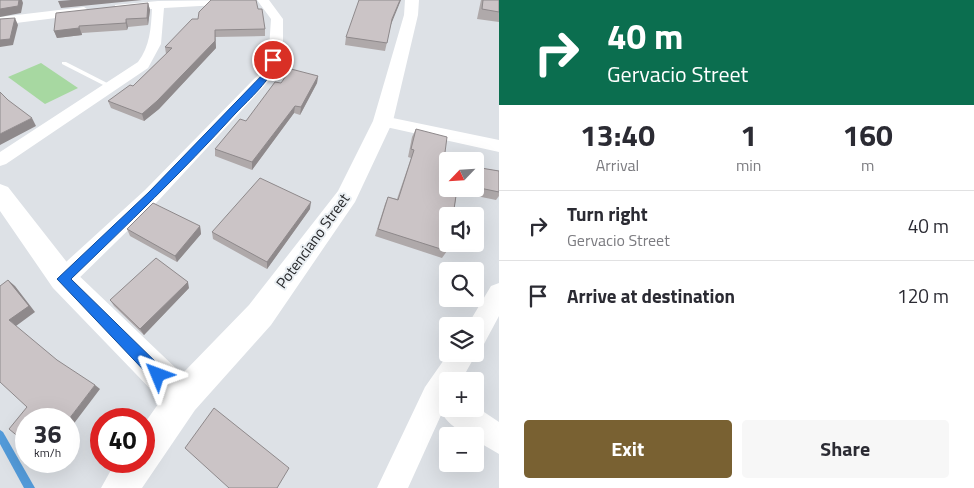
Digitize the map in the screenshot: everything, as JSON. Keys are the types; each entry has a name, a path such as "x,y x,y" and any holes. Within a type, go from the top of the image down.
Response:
{"street":[{"path":"0,20 158,4 265,0 277,19 276,49 270,71 152,195 63,279"},
{"name":"Potenciano Street","path":"155,438 183,398 260,315 348,196 383,121 411,15 412,0"},
{"path":"0,160 143,65 153,53 156,40 158,4"},
{"path":"383,121 499,146"},
{"path":"0,193 63,279 183,398"},
{"path":"486,329 499,293"},
{"path":"392,488 439,414"},
{"path":"467,417 499,439"},
{"path":"120,488 130,473"}],"lane":[{"path":"64,63 111,87"}],"green space":[{"path":"41,63 78,88 45,104 8,77"}],"building":[{"path":"0,0 19,0 18,6 0,9"},
{"path":"211,0 256,0 258,9 262,9 265,29 215,30 215,41 142,114 108,101 130,85 133,86 172,48 165,47 192,19 198,19 199,12"},
{"path":"359,0 400,0 392,19 387,43 346,37"},
{"path":"483,0 499,0 499,12 482,9"},
{"path":"148,3 147,18 126,19 126,23 79,26 79,28 54,31 56,13"},
{"path":"15,18 10,39 0,40 0,19"},
{"path":"291,69 318,76 301,107 295,106 252,162 215,149 240,119 246,121 275,82 281,83"},
{"path":"0,92 32,118 0,134"},
{"path":"416,129 447,137 445,152 439,152 439,198 456,198 454,207 439,207 439,248 378,229 388,197 398,200 414,150 411,149"},
{"path":"484,168 499,171 499,192 484,189"},
{"path":"260,178 311,202 267,262 212,232"},
{"path":"153,203 200,226 175,256 127,229"},
{"path":"156,258 188,282 140,329 110,300"},
{"path":"8,280 29,306 9,320 57,360 95,385 77,408 26,408 0,382 0,286"},
{"path":"214,408 289,468 277,488 229,488 185,448"},
{"path":"15,422 15,434 9,429"}],"waterway":[{"path":"0,435 30,488"}],"route":[{"path":"158,375 63,279 152,195 223,122 270,71 273,60"}]}
